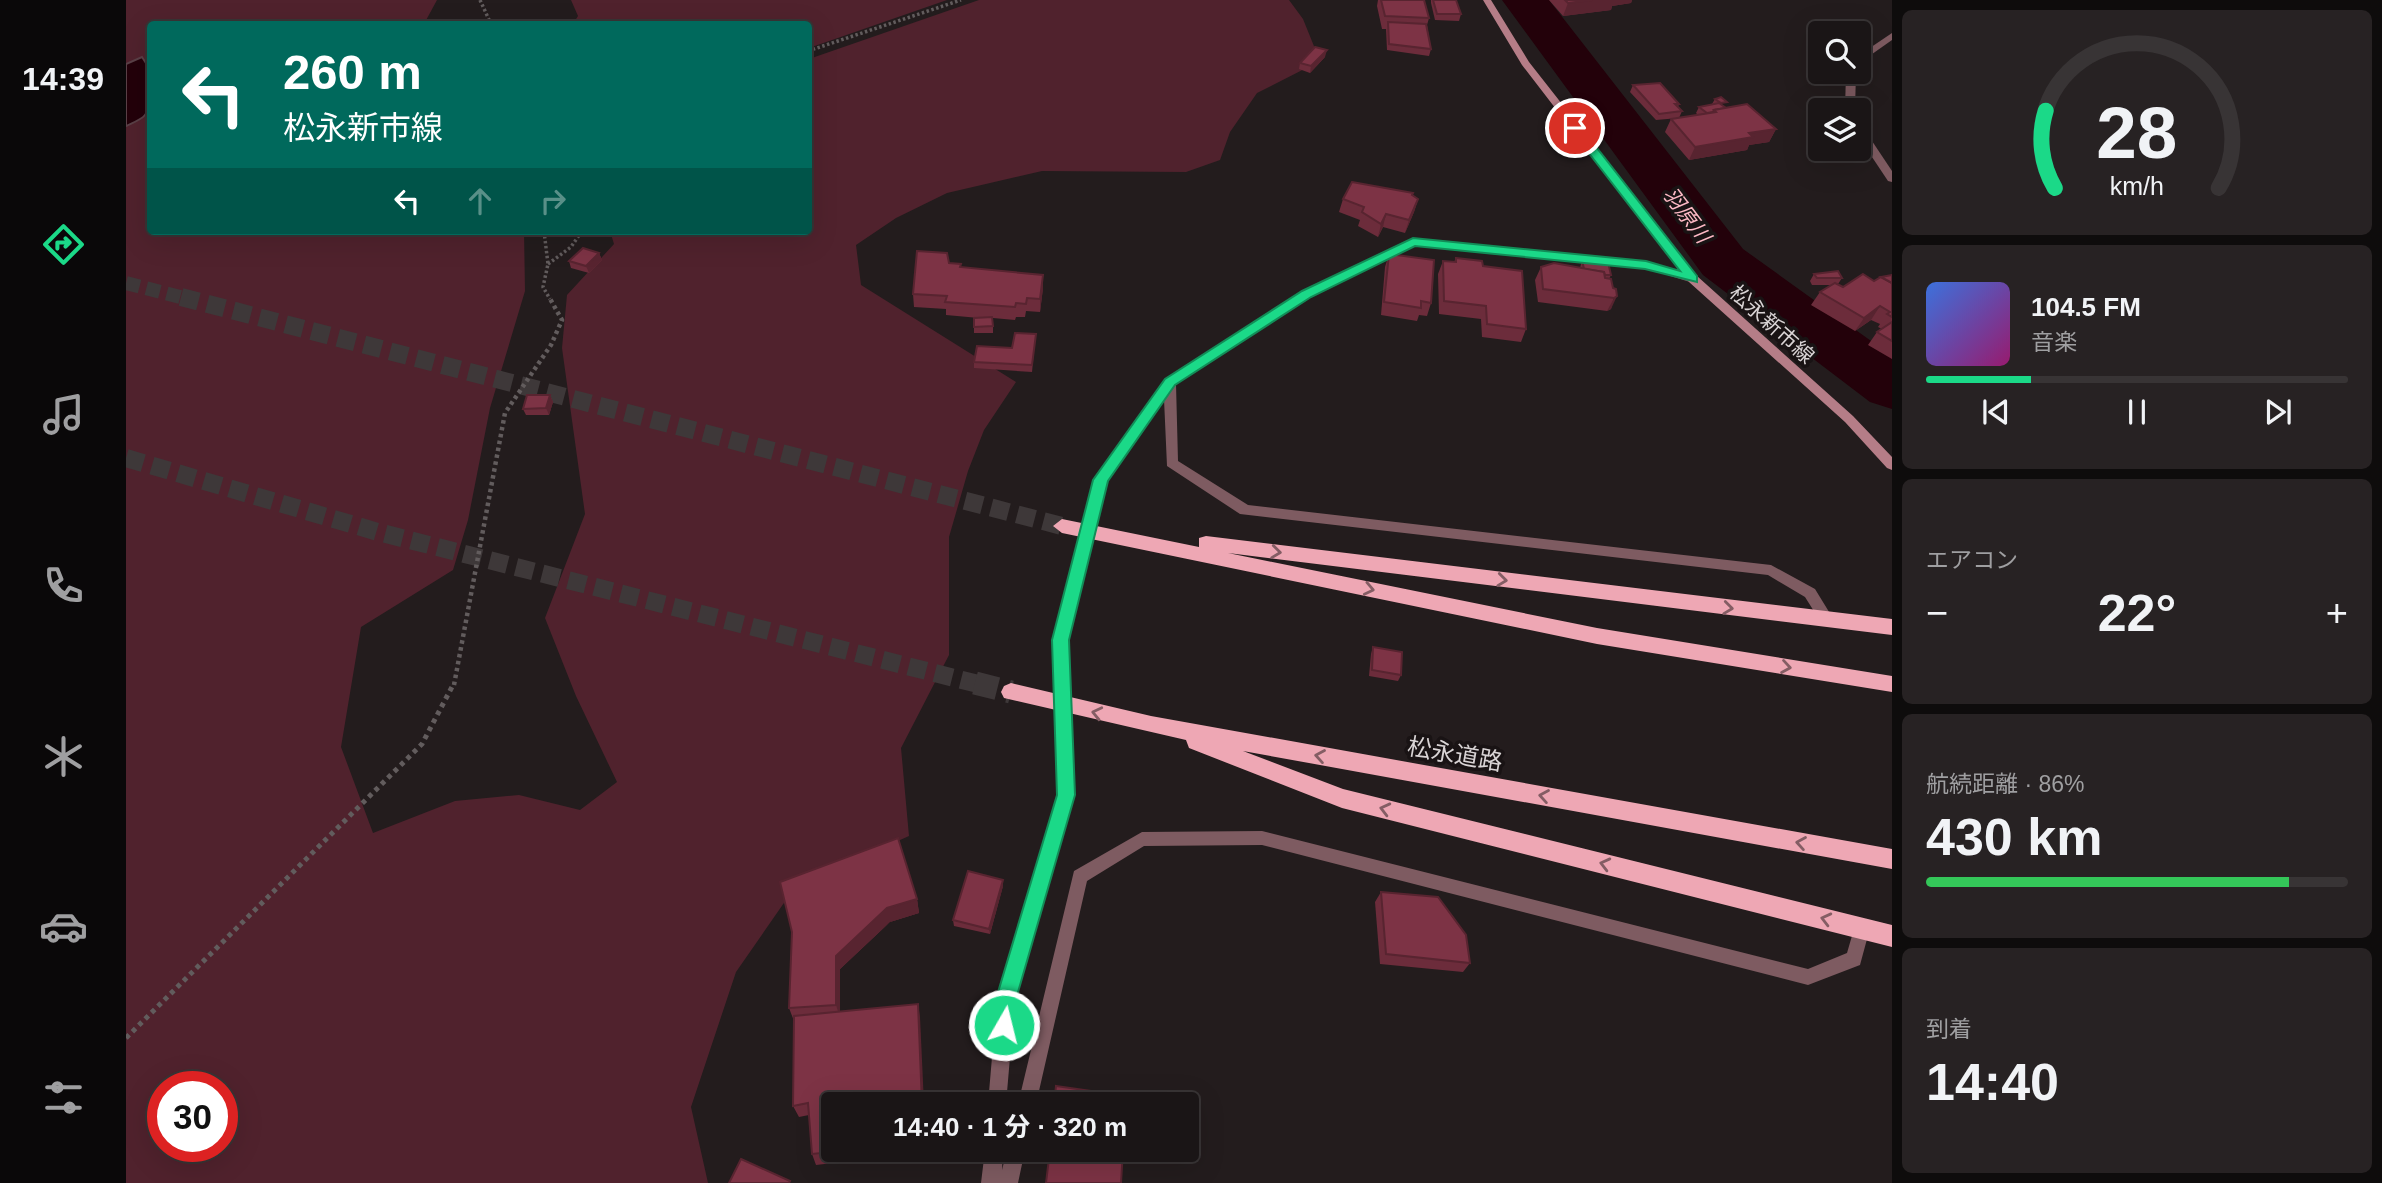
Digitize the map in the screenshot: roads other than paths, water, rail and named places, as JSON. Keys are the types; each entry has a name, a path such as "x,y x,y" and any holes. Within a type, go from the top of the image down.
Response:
{"highway":[{"path":"1892,627 1062,526 1597,636 1892,684"},
{"name":"松永道路","path":"1011,692 1151,725 1892,859"},
{"path":"1151,725 1342,798 1892,936"}],"main road":[{"name":"松永新市線","path":"1487,0 1525,63 1693,279 1849,419 1892,465"}],"street":[{"path":"1871,51 1892,36"},
{"path":"1871,147 1892,178"},
{"path":"999,1092 1006,999 1066,795 1060,640 1101,480 1170,382 1307,294 1413,242 1646,265 1693,279"},
{"path":"1170,382 1172,463 1245,510 1772,570 1810,593 1827,620"},
{"path":"1030,1092 1080,876 1142,839 1262,838 1808,977 1854,959 1862,928"},
{"path":"991,1183 992,1162"},
{"path":"1008,1183 1013,1162"}],"waterway":[{"name":"羽原川","path":"1525,0 1723,262 1892,387"}],"tunnel":[{"path":"126,283 188,299"},
{"path":"181,297 1062,526"},
{"path":"126,458 378,532 982,685"},
{"path":"975,683 1011,692"}]}
